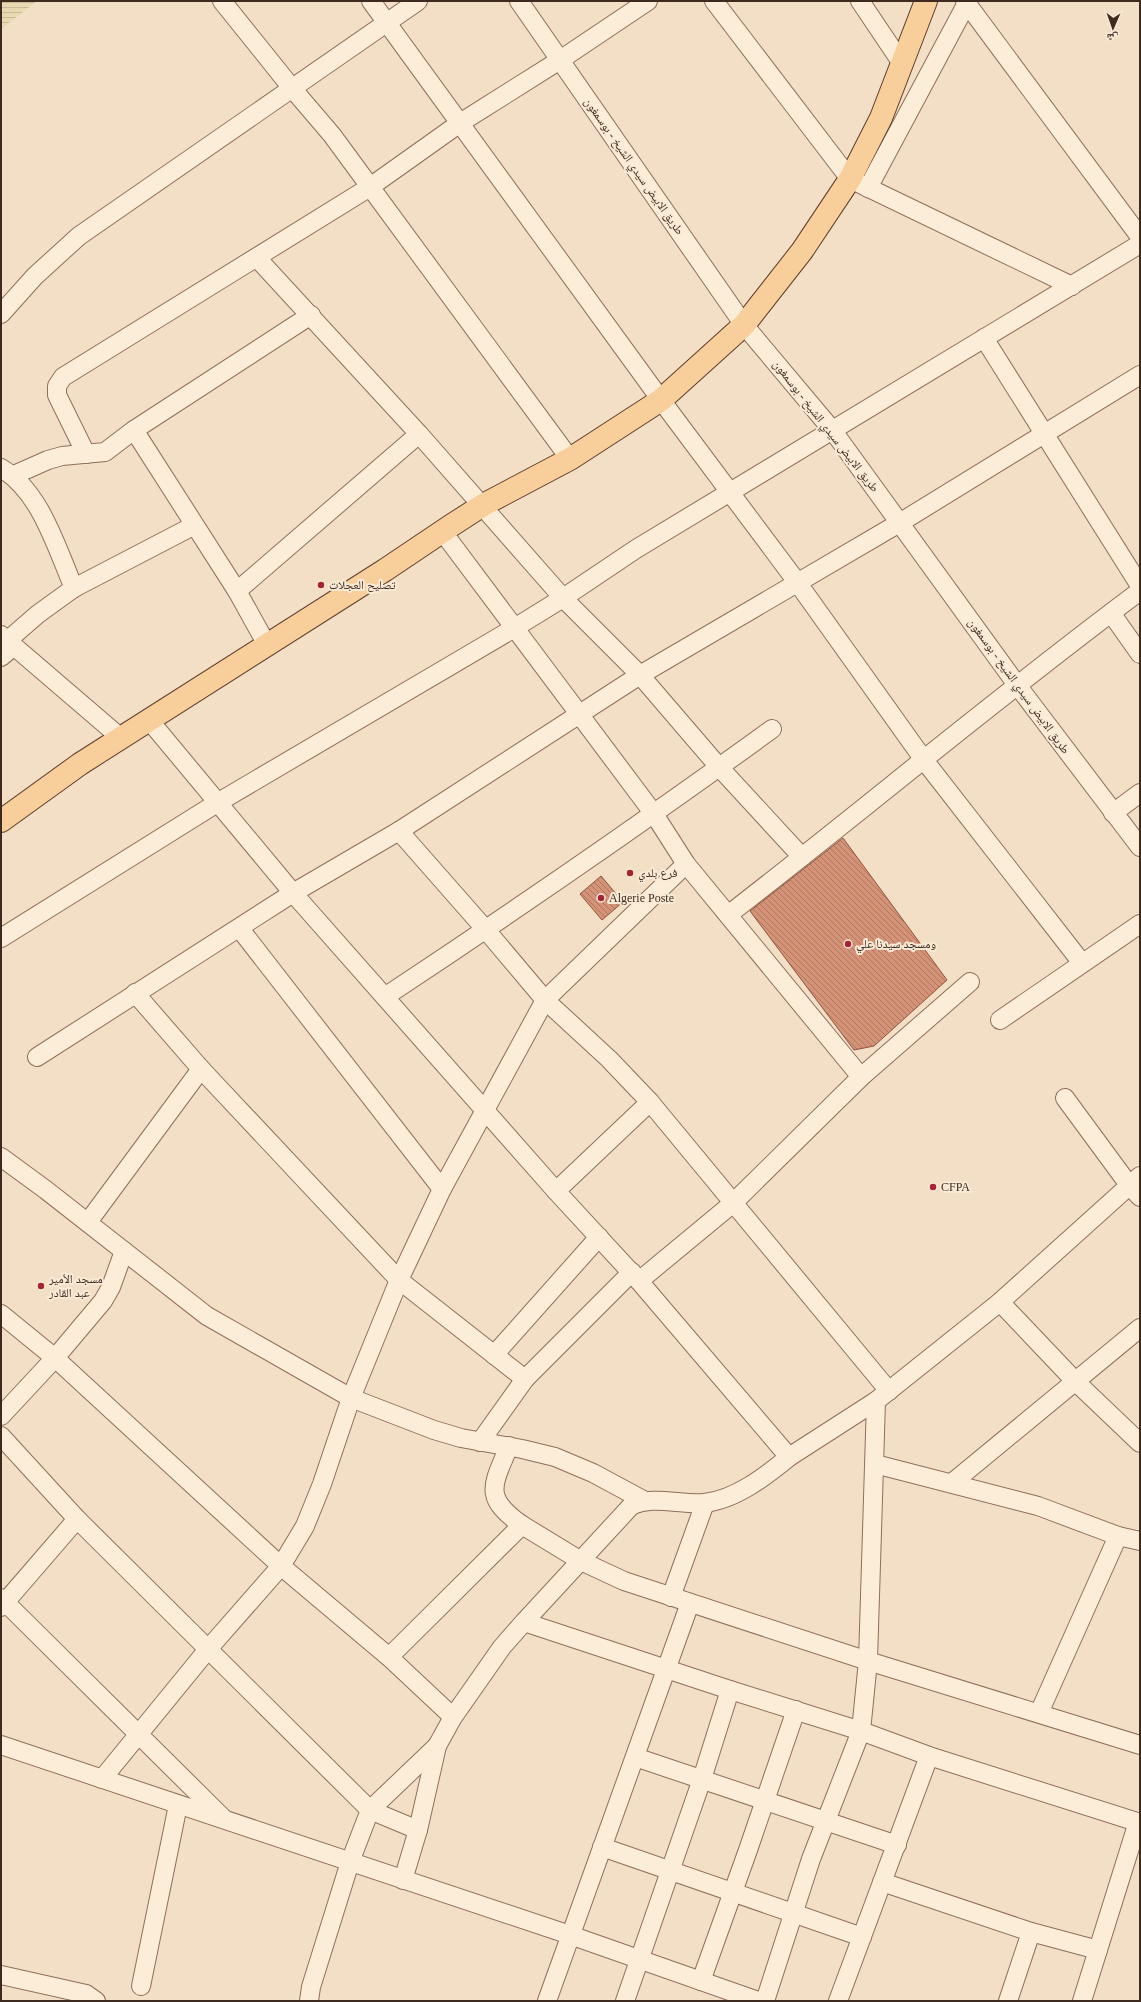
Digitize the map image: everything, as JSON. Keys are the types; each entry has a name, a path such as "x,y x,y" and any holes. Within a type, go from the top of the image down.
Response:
{"main road":[{"path":"1,821 47,786 385,570 442,531 483,505 570,459 661,400 744,325 802,251 859,184 881,118 903,66 926,1"}],"street":[{"path":"222,1 291,88 332,136 570,459"},
{"path":"371,1 661,400 797,582 924,760 1082,963"},
{"path":"1,314 35,276 79,236 387,21 418,1"},
{"name":"طريق الابيض سيدي الشيخ - بوسمغون","path":"519,1 744,325 833,431 901,522 1017,685 1140,847"},
{"path":"86,454 57,395 57,386 60,381 370,187 460,123 560,60 648,1"},
{"path":"714,1 859,184 1072,286"},
{"path":"860,1 903,66"},
{"path":"859,184 966,2 1140,237"},
{"path":"1,938 217,803 516,627 563,598 636,549 1140,244"},
{"path":"257,258 311,315 483,505 563,598 640,675 719,768 802,857"},
{"path":"74,588 38,508 7,472 62,456 105,452 134,430 311,315"},
{"path":"984,338 1140,586"},
{"path":"37,1057 135,993 240,929 293,893 399,831 640,675 901,522 1140,375"},
{"path":"134,430 193,526 237,591 267,645"},
{"path":"237,591 419,434"},
{"path":"121,738 6,644 38,614 74,588 193,526"},
{"path":"442,531 516,627 654,814 686,864 861,1077"},
{"path":"728,915 1017,685 1140,591"},
{"path":"1110,613 1140,654"},
{"path":"149,720 293,893 386,996 556,1190 636,1277 790,1456"},
{"path":"386,996 486,930 654,814 772,729"},
{"path":"1113,813 1140,793"},
{"path":"399,831 486,930 544,1000 609,1059 650,1102 883,1396 875,1464 868,1661 861,1731 793,1913 765,2001"},
{"path":"102,1779 209,1648 281,1566 308,1519 327,1471 351,1398 399,1280 442,1189 544,1000 686,864"},
{"path":"1000,1020 1140,924"},
{"path":"240,929 442,1189"},
{"path":"480,1442 525,1379 636,1277 732,1204 861,1077 970,982"},
{"path":"135,993 201,1069 399,1280 525,1379"},
{"path":"88,1222 201,1069"},
{"path":"402,1880 418,1830 437,1746 453,1717 502,1647 581,1561 626,1509 645,1501 704,1503 728,1496 751,1484 790,1456 883,1396 1000,1302 1136,1186 1064,1098"},
{"path":"556,1190 650,1102"},
{"path":"1,1157 88,1222 207,1316 351,1398 434,1430 480,1442 538,1452 572,1464 645,1501"},
{"path":"494,1355 599,1237"},
{"path":"1,1416 55,1358 103,1302 111,1288 124,1251"},
{"path":"1000,1302 1075,1381 1140,1443"},
{"path":"1,1314 55,1358 281,1566 389,1657 453,1717"},
{"path":"952,1483 1140,1328"},
{"path":"1,1436 77,1519 209,1648 370,1810 418,1830"},
{"path":"509,1446 493,1484 494,1492 502,1508 522,1525 581,1561 624,1581 671,1597 868,1661 1140,1745"},
{"path":"875,1464 1055,1511 1118,1536 1140,1542"},
{"path":"671,1597 704,1503"},
{"path":"77,1519 2,1603 226,1822"},
{"path":"389,1657 522,1525"},
{"path":"1039,1713 1118,1536"},
{"path":"547,2001 690,1603"},
{"path":"524,1622 730,1690 861,1731 929,1756 1139,1822 1082,2001"},
{"path":"625,2001 702,1779 730,1690"},
{"path":"701,1981 796,1710"},
{"path":"1,1745 226,1822 570,1935 758,2001"},
{"path":"309,2001 318,1966 350,1862 370,1810 437,1746"},
{"path":"838,2001 929,1756"},
{"path":"635,1757 896,1845"},
{"path":"141,1986 178,1805"},
{"path":"602,1847 862,1937"},
{"path":"882,1882 1031,1932 1098,1950"},
{"path":"1008,2001 1031,1932"},
{"path":"1,1975 86,1994 96,2001"}],"shaded area":[{"path":"1,1 37,1 1,29"}],"building":[{"name":"ومسجد سيدنا علي","path":"843,838 947,980 874,1046 854,1050 750,911"},
{"name":"Algerie Poste","path":"601,876 623,902 602,920 580,894"}],"place":[{"name":"تصليح العجلات","path":"321,585"},
{"name":"فرع بلدي","path":"630,873"},
{"name":"Algerie Poste","path":"601,898"},
{"name":"ومسجد سيدنا علي","path":"848,944"},
{"name":"CFPA","path":"933,1187"},
{"name":"مسجد الأمير عبد القادر","path":"41,1286"}]}
